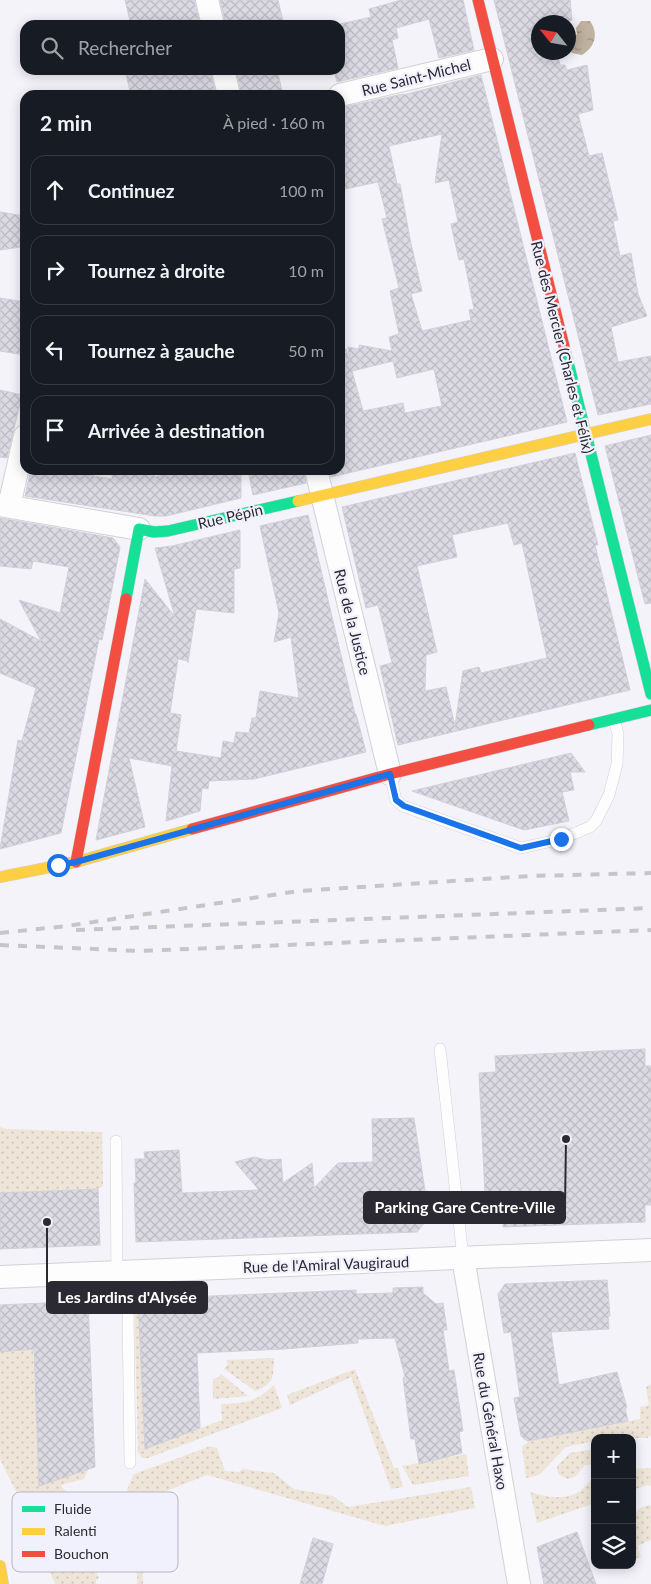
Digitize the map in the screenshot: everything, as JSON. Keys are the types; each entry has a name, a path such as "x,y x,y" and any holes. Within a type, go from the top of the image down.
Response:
{"street":[{"path":"207,0 212,20"},
{"name":"Rue des Mercier (Charles et Félix)","path":"478,0 651,694"},
{"name":"Rue Saint-Michel","path":"345,94 492,59"},
{"path":"224,75 228,90"},
{"name":"Rue Pépin","path":"139,529 154,532 168,530 651,419"},
{"path":"20,454 5,506 115,523 139,529 76,862"},
{"name":"Rue de la Justice","path":"317,475 390,774"},
{"path":"0,877 76,862 390,774 651,710"},
{"name":"Rue de l'Amiral Vaugiraud","path":"0,1277 651,1250"},
{"name":"Rue du Général Haxo","path":"464,1258 519,1584"},
{"path":"0,1566 3,1584"}],"lane":[{"path":"390,774 396,800 404,806 521,848 561,839 590,827 596,821 609,795 617,764 618,734 614,719"},
{"path":"440,1049 464,1258"},
{"path":"116,1141 117,1273 120,1299 128,1310 130,1463"}],"shaded area":[{"path":"0,1127 7,1129 102,1132 103,1186 98,1189 6,1193 0,1198"},
{"path":"134,1298 139,1299 145,1449 222,1420 221,1404 250,1401 274,1385 282,1408 148,1458 142,1458 137,1451"},
{"path":"33,1345 39,1486 88,1470 84,1479 61,1486 67,1492 16,1492 0,1459 0,1352 28,1350"},
{"path":"274,1358 273,1375 269,1383 255,1391 224,1369 228,1364 226,1360"},
{"path":"355,1369 394,1468 398,1468 403,1487 391,1489 351,1377 290,1405 287,1395"},
{"path":"221,1374 248,1396 213,1399 213,1379 218,1378"},
{"path":"651,1384 651,1435 647,1438 636,1438 636,1434 591,1434 591,1442 566,1447 539,1475 526,1478 522,1447 529,1441 640,1419 640,1407 649,1405 646,1387"},
{"path":"211,1446 217,1448 225,1471 239,1472 243,1469 274,1473 294,1489 333,1496 348,1507 471,1487 475,1508 385,1526 207,1475 164,1492 127,1492 134,1474"},
{"path":"591,1450 591,1464 585,1465 576,1476 568,1479 558,1474 557,1466 570,1453"},
{"path":"466,1454 469,1476 413,1485 402,1466"},
{"path":"651,1468 651,1486 648,1485 636,1489 636,1469"},
{"path":"591,1480 591,1504 537,1523 530,1492 549,1497 562,1497 580,1491"},
{"path":"651,1506 651,1540 637,1546 641,1557 636,1558 636,1513 642,1507"},
{"path":"50,1572 98,1572 96,1574 99,1577 96,1584 55,1584"},
{"path":"136,1572 143,1572 143,1584 137,1584"}],"water":[{"path":"581,21 590,21 595,35 593,44 582,55 576,54 576,28"}],"building":[{"path":"125,0 194,0 199,20 130,20"},
{"path":"220,0 278,0 283,20 225,20"},
{"path":"401,0 463,0 474,50 439,58 429,19 396,28 398,38 392,40 398,68 337,82 335,75 345,75 345,23 371,17 369,9"},
{"path":"494,0 570,0 572,15 531,15 531,60 559,60 560,65 565,65 567,70 587,65 593,110 578,114 589,156 602,153 618,220 613,221 620,256 631,253 638,294 647,316 611,327 618,362 651,356 651,404 598,415"},
{"path":"126,75 211,75 215,90 130,90"},
{"path":"237,75 278,75 282,90 241,90"},
{"path":"481,75 567,422 345,474 345,349 350,363 348,347 359,349 359,345 392,351 389,337 399,334 390,291 399,288 382,219 387,218 378,182 345,189 345,107","holes":["442,134 435,183 449,180 458,222 451,224 459,260 464,259 474,309 469,310 471,320 422,331 411,294 422,291 400,184 397,184 389,146","393,361 397,378 434,369 442,406 405,413 403,403 363,411 352,371"]},
{"path":"0,212 20,215 20,247 0,250"},
{"path":"0,298 20,301 20,354 0,351"},
{"path":"0,390 20,395 20,403 7,458 0,457"},
{"path":"651,435 651,603 645,604 605,446"},
{"path":"575,453 598,545 595,545 630,690 398,745 380,666 392,663 385,633 378,605 366,608 342,507","holes":["508,523 514,545 522,543 547,658 481,673 479,667 463,671 455,726 446,687 425,691 426,655 437,652 417,566 457,557 452,535"]},
{"path":"30,475 88,475 112,479 112,475 154,475 154,477 165,475 241,475 241,498 166,516 155,516 25,496"},
{"path":"249,475 304,475 306,483 253,495"},
{"path":"308,515 355,714 366,752 254,779 209,781 208,789 202,788 200,811 166,821 172,766 129,758 145,827 96,840 145,579 175,617 155,548 172,546 240,530 240,568 234,569 234,613 196,609 188,663 188,661 178,659 170,713 181,715 176,751 221,758 223,741 234,743 236,732 249,733 252,718 256,718 260,691 299,698 291,637 274,642 279,613 260,526"},
{"path":"0,518 113,538 120,547 102,640 99,639 61,833 0,849 18,740 22,741 36,688 0,673 0,619 41,641 19,600 60,613 69,567 33,561 31,569 0,566"},
{"path":"571,753 585,772 570,772 574,790 562,792 569,821 524,830 412,791"},
{"path":"645,1049 645,1066 651,1066 651,1205 645,1205 645,1222 503,1227 503,1214 486,1215 479,1073 496,1072 495,1056"},
{"path":"414,1118 429,1217 417,1232 136,1242 135,1159 145,1159 144,1152 179,1150 182,1193 259,1190 235,1162 254,1157 267,1160 281,1159 283,1183 312,1163 314,1188 338,1163 373,1162 372,1119"},
{"path":"98,1189 100,1245 0,1249 0,1193"},
{"path":"607,1280 610,1316 608,1316 609,1329 551,1332 559,1385 617,1372 627,1408 625,1408 628,1421 528,1441 524,1439 521,1436 514,1398 520,1397 511,1332 504,1333 498,1294 505,1284"},
{"path":"423,1287 423,1293 436,1304 443,1303 447,1330 443,1330 449,1371 454,1370 463,1431 459,1432 462,1453 419,1464 415,1439 411,1439 403,1378 405,1377 395,1338 358,1339 358,1343 284,1349 197,1353 200,1428 145,1449 138,1299 356,1290 356,1294 393,1293 393,1288"},
{"path":"88,1301 95,1467 39,1486 34,1349 0,1352 0,1305"},
{"path":"577,1532 596,1584 544,1584 537,1547"},
{"path":"313,1538 333,1544 322,1584 300,1584"}],"railway":[{"path":"0,933 67,926 299,891 530,876 651,873"},
{"path":"76,930 651,908"},
{"path":"0,945 140,951 651,930"}],"traffic: fast":[{"path":"565,350 651,694"},
{"path":"126,599 139,529 154,532 168,531 298,501"},
{"path":"589,725 651,710"}],"traffic: slow":[{"path":"298,501 651,419"},
{"path":"0,877 76,862 192,829"},
{"path":"0,1566 3,1584"}],"traffic: jam":[{"path":"478,0 565,350"},
{"path":"76,862 126,599"},
{"path":"192,829 390,774 589,725"}],"place":[{"name":"Parking Gare Centre-Ville","path":"566,1139"},
{"name":"Les Jardins d'Alysée","path":"47,1222"}],"route":[{"path":"58,865 76,862 390,774 396,800 404,806 521,848 561,839"}]}
